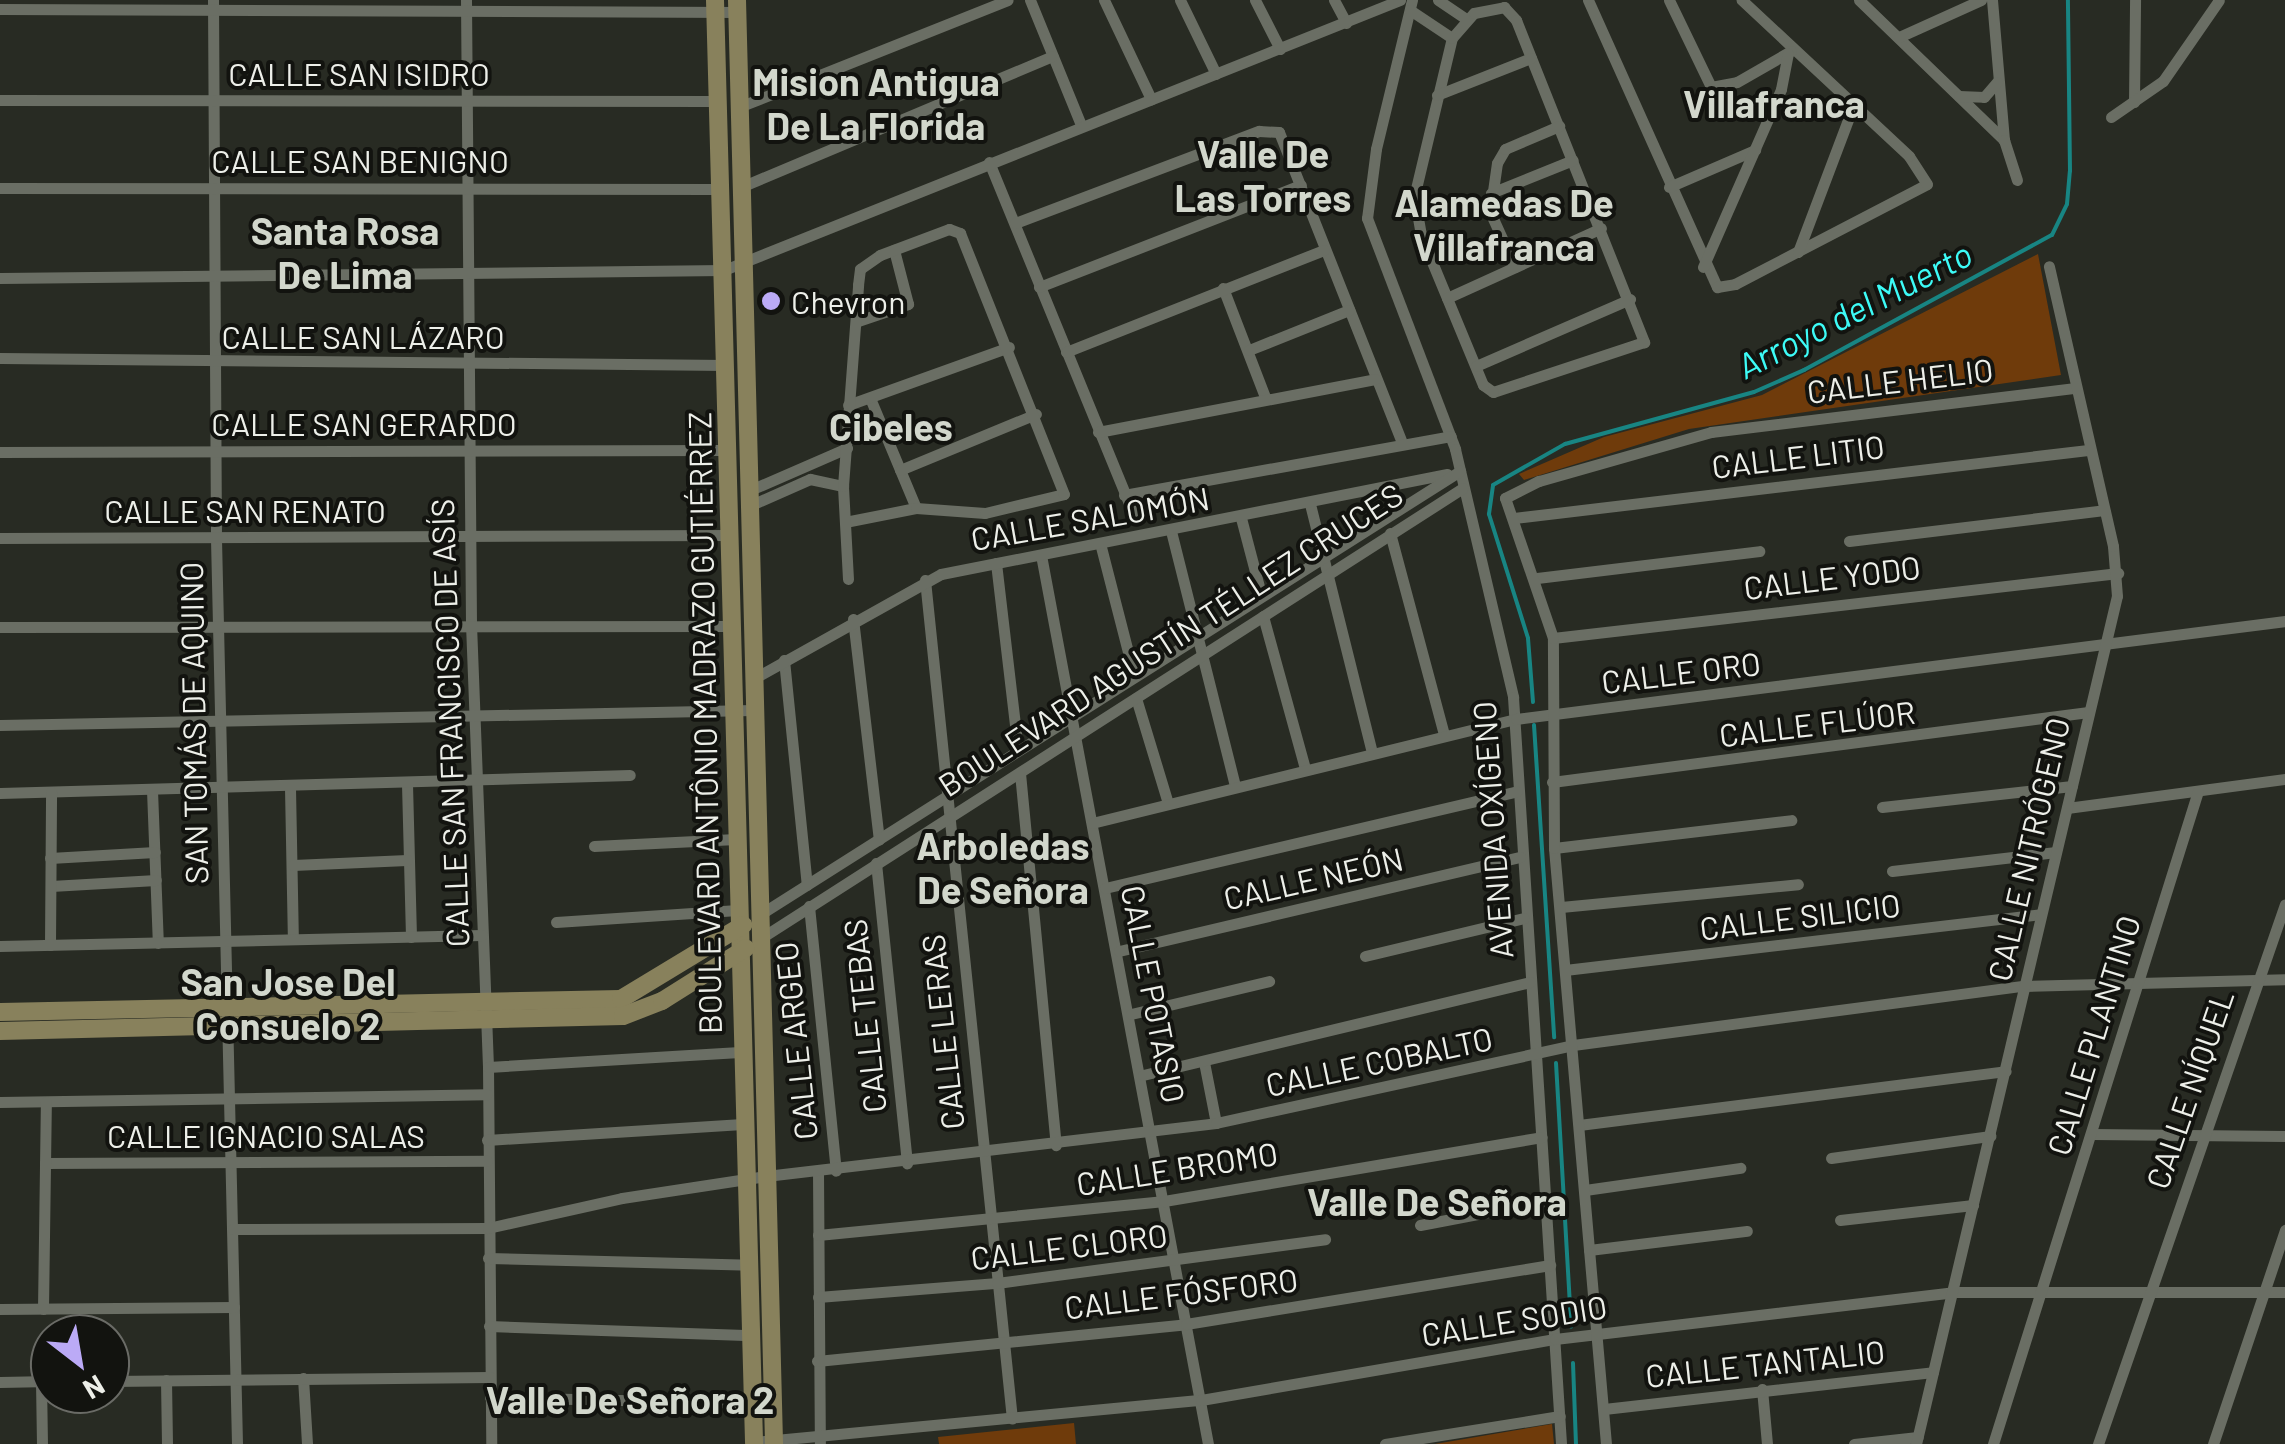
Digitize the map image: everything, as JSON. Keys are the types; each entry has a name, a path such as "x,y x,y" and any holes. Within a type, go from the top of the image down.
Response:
{"street":[{"path":"739,107 1008,0"},
{"path":"1030,0 1081,125"},
{"path":"1104,0 1151,99"},
{"path":"1180,0 1216,74"},
{"path":"1255,0 1280,50"},
{"path":"1334,0 1346,23"},
{"path":"1438,0 1466,18"},
{"path":"1588,0 1703,266 1714,285 1726,286 1928,184 1918,165 1791,51 1742,0"},
{"path":"1669,0 1711,86 1736,82 1791,51"},
{"path":"1859,0 2004,140"},
{"path":"1900,37 1981,0"},
{"path":"1992,0 2004,140 2017,180"},
{"path":"2134,102 2136,0"},
{"path":"2112,117 2163,80 2215,2"},
{"path":"0,278 468,276 724,270 1081,125 1407,3 1452,38"},
{"name":"AVENIDA OXÍGENO","path":"1407,3 1371,172 1367,218 1451,436 1516,719 1520,857 1562,1444"},
{"name":"CALLE SAN FRANCISCO DE ASÍS","path":"466,6 470,538 488,1067 491,1444"},
{"name":"BOULEVARD ANTÔNIO MADRAZO GUTIÉRREZ","path":"715,6 732,626 744,711 745,918 740,953 740,1052 753,1403 764,1443"},
{"path":"0,10 737,6"},
{"name":"BOULEVARD ANTÔNIO MADRAZO GUTIÉRREZ","path":"737,6 753,680 744,711 736,839 745,918 758,940 766,1176 764,1443"},
{"name":"SAN TOMÁS DE AQUINO","path":"213,7 216,539 237,1444"},
{"path":"1494,7 1510,11 1644,334 1640,346 1500,392 1487,390 1446,298 1414,197 1452,38 1466,18 1494,7"},
{"path":"1703,266 1756,150 1791,51"},
{"path":"742,187 1052,56"},
{"path":"1437,95 1531,58"},
{"path":"2136,63 2146,78 2163,80"},
{"path":"1959,96 1984,98 1998,80"},
{"name":"CALLE SAN ISIDRO","path":"0,100 718,101"},
{"path":"1798,252 1854,104"},
{"path":"1515,267 1490,212 1491,192 1505,150 1559,126"},
{"path":"1016,223 1267,129 1283,137 1401,440"},
{"path":"1669,187 1756,150"},
{"path":"1491,192 1573,160"},
{"path":"989,162 1133,513"},
{"path":"1039,287 1301,185"},
{"name":"CALLE SAN BENIGNO","path":"0,188 720,189"},
{"path":"1446,298 1601,228"},
{"path":"848,579 843,486 860,269 894,250 949,229 960,233 1036,414 1064,494"},
{"path":"858,321 908,304 894,250"},
{"path":"1066,352 1324,250"},
{"name":"CALLE NITRÓGENO","path":"1917,1440 2067,808 2118,572 2073,388 2049,266"},
{"path":"1222,288 1266,398"},
{"path":"1476,366 1630,299"},
{"path":"1249,350 1349,310"},
{"path":"848,405 1009,348"},
{"name":"CALLE SAN LÁZARO","path":"0,358 217,364 726,364"},
{"path":"1098,432 1375,379"},
{"name":"CALLE HELIO","path":"1506,498 1539,481 1711,432 2073,388"},
{"path":"870,398 916,508"},
{"path":"900,470 1036,414"},
{"path":"1124,494 1401,440 1451,436"},
{"path":"749,499 847,448"},
{"name":"CALLE SAN GERARDO","path":"0,452 728,450"},
{"name":"CALLE LITIO","path":"1514,518 2088,450"},
{"name":"CALLE SALOMÓN","path":"753,680 853,618 924,580 1460,472"},
{"name":"BOULEVARD AGUSTÍN TÉLLEZ CRUCES","path":"0,1012 621,998 660,981 745,918 807,885 1324,552 1460,472"},
{"path":"749,499 810,479 843,486"},
{"name":"BOULEVARD AGUSTÍN TÉLLEZ CRUCES","path":"0,1031 229,1030 486,1022 641,1012 740,953 1464,488"},
{"path":"845,522 916,508 962,516 1064,494 1076,500"},
{"name":"AVENIDA OXÍGENO","path":"1506,498 1538,578 1553,638 1554,848 1606,1444"},
{"path":"1310,504 1372,752"},
{"path":"1849,541 2104,510"},
{"path":"1241,518 1261,594"},
{"path":"1171,531 1235,786"},
{"path":"1390,533 1444,735"},
{"name":"CALLE SAN RENATO","path":"0,538 730,534"},
{"path":"1100,543 1134,675"},
{"path":"1538,578 1758,551"},
{"name":"CALLE POTASIO","path":"1041,556 1143,1075 1208,1444"},
{"path":"996,563 1018,750"},
{"name":"CALLE YODO","path":"1553,638 2118,572"},
{"name":"CALLE LERAS","path":"924,580 946,819 1012,1419"},
{"path":"1263,616 1305,768"},
{"path":"853,618 879,839"},
{"name":"CALLE ORO","path":"1092,822 1516,719 2101,649 2285,621"},
{"path":"0,628 732,626"},
{"path":"784,660 807,885"},
{"path":"1136,698 1168,802"},
{"path":"0,725 744,711"},
{"name":"CALLE FLÚOR","path":"1552,782 2088,712"},
{"path":"1020,773 1056,1146"},
{"path":"0,793 290,788 630,775"},
{"path":"2067,808 2285,779"},
{"path":"407,784 410,937"},
{"path":"1882,807 2072,786"},
{"path":"290,788 293,939"},
{"path":"152,790 158,942"},
{"path":"1106,888 1518,791"},
{"path":"50,945 52,792"},
{"name":"CALLE PLANTINO","path":"1993,1444 2198,792"},
{"path":"1554,848 1791,820"},
{"path":"594,846 736,839"},
{"path":"50,858 155,852"},
{"path":"1892,871 2056,852"},
{"path":"92,856 94,883"},
{"name":"CALLE NEÓN","path":"1119,951 1520,857"},
{"path":"293,864 407,860"},
{"name":"CALLE TEBAS","path":"876,863 907,1163"},
{"path":"52,886 156,880"},
{"path":"1561,908 1798,884"},
{"name":"CALLE NÍQUEL","path":"2098,1444 2285,904"},
{"name":"CALLE ARGEO","path":"809,906 836,1170"},
{"name":"CALLE SILICIO","path":"1565,970 2041,914"},
{"path":"556,922 745,918"},
{"path":"1365,956 1524,918"},
{"path":"0,946 482,934"},
{"name":"CALLE COBALTO","path":"233,1229 488,1228 622,1198 766,1176 1154,1134 1536,1056 1573,1044 2024,986 2285,979"},
{"path":"1131,1014 1270,981"},
{"path":"1143,1075 1530,982"},
{"path":"488,1067 740,1052"},
{"path":"1204,1062 1216,1123"},
{"path":"1579,1125 2006,1071"},
{"path":"0,1102 486,1094"},
{"path":"43,1308 46,1102"},
{"path":"487,1140 743,1124"},
{"path":"2092,1134 2285,1136"},
{"path":"1831,1158 1990,1136"},
{"name":"CALLE BROMO","path":"818,1235 990,1222 1164,1201 1542,1138"},
{"name":"CALLE IGNACIO SALAS","path":"45,1163 486,1161"},
{"path":"1586,1190 1740,1168"},
{"path":"818,1172 820,1441"},
{"path":"1420,1225 1546,1202"},
{"path":"1840,1220 1973,1205"},
{"path":"2213,1444 2285,1230"},
{"path":"1589,1250 1747,1231"},
{"name":"CALLE CLORO","path":"818,1298 996,1283 1326,1239"},
{"path":"488,1258 750,1264"},
{"name":"CALLE FÓSFORO","path":"818,1361 1186,1324 1550,1265"},
{"name":"CALLE SODIO","path":"764,1443 820,1441 1201,1400 1555,1339 1953,1292 2285,1292"},
{"path":"0,1308 234,1307"},
{"path":"489,1326 752,1335"},
{"name":"CALLE TANTALIO","path":"1604,1409 1933,1372"},
{"path":"130,1380 490,1377"},
{"path":"303,1378 306,1444"},
{"path":"166,1380 167,1444"},
{"path":"0,1382 30,1381"},
{"path":"1762,1389 1766,1444"},
{"path":"490,1397 753,1403"},
{"path":"42,1444 44,1414"},
{"path":"1385,1444 1560,1416"},
{"path":"1854,1444 1917,1440"}],"shaded area":[{"path":"2038,254 2061,375 1689,429 1524,480 1519,474 1604,437 1762,395"},
{"path":"1074,1423 1076,1444 939,1444 938,1437"},
{"path":"1552,1424 1554,1444 1435,1444"}],"waterway":[{"name":"Arroyo del Muerto","path":"1533,702 1528,638 1489,514 1493,485 1565,444 1754,392 1804,370 2052,235 2067,204 2070,171 2068,0"},
{"name":"Arroyo del Muerto","path":"1534,725 1554,1037"},
{"name":"Arroyo del Muerto","path":"1556,1063 1571,1327"},
{"name":"Arroyo del Muerto","path":"1573,1363 1576,1444"}],"place":[{"name":"Chevron","path":"771,301"}],"district":[{"name":"Mision Antigua De La Florida","path":"876,104"},
{"name":"Villafranca","path":"1774,104"},
{"name":"Valle De Las Torres","path":"1263,176"},
{"name":"Alamedas De Villafranca","path":"1504,225"},
{"name":"Santa Rosa De Lima","path":"345,253"},
{"name":"Cibeles","path":"891,427"},
{"name":"Arboledas De Señora","path":"1003,868"},
{"name":"San Jose Del Consuelo 2","path":"288,1004"},
{"name":"Valle De Señora","path":"1437,1202"},
{"name":"Valle De Señora 2","path":"630,1400"}]}
